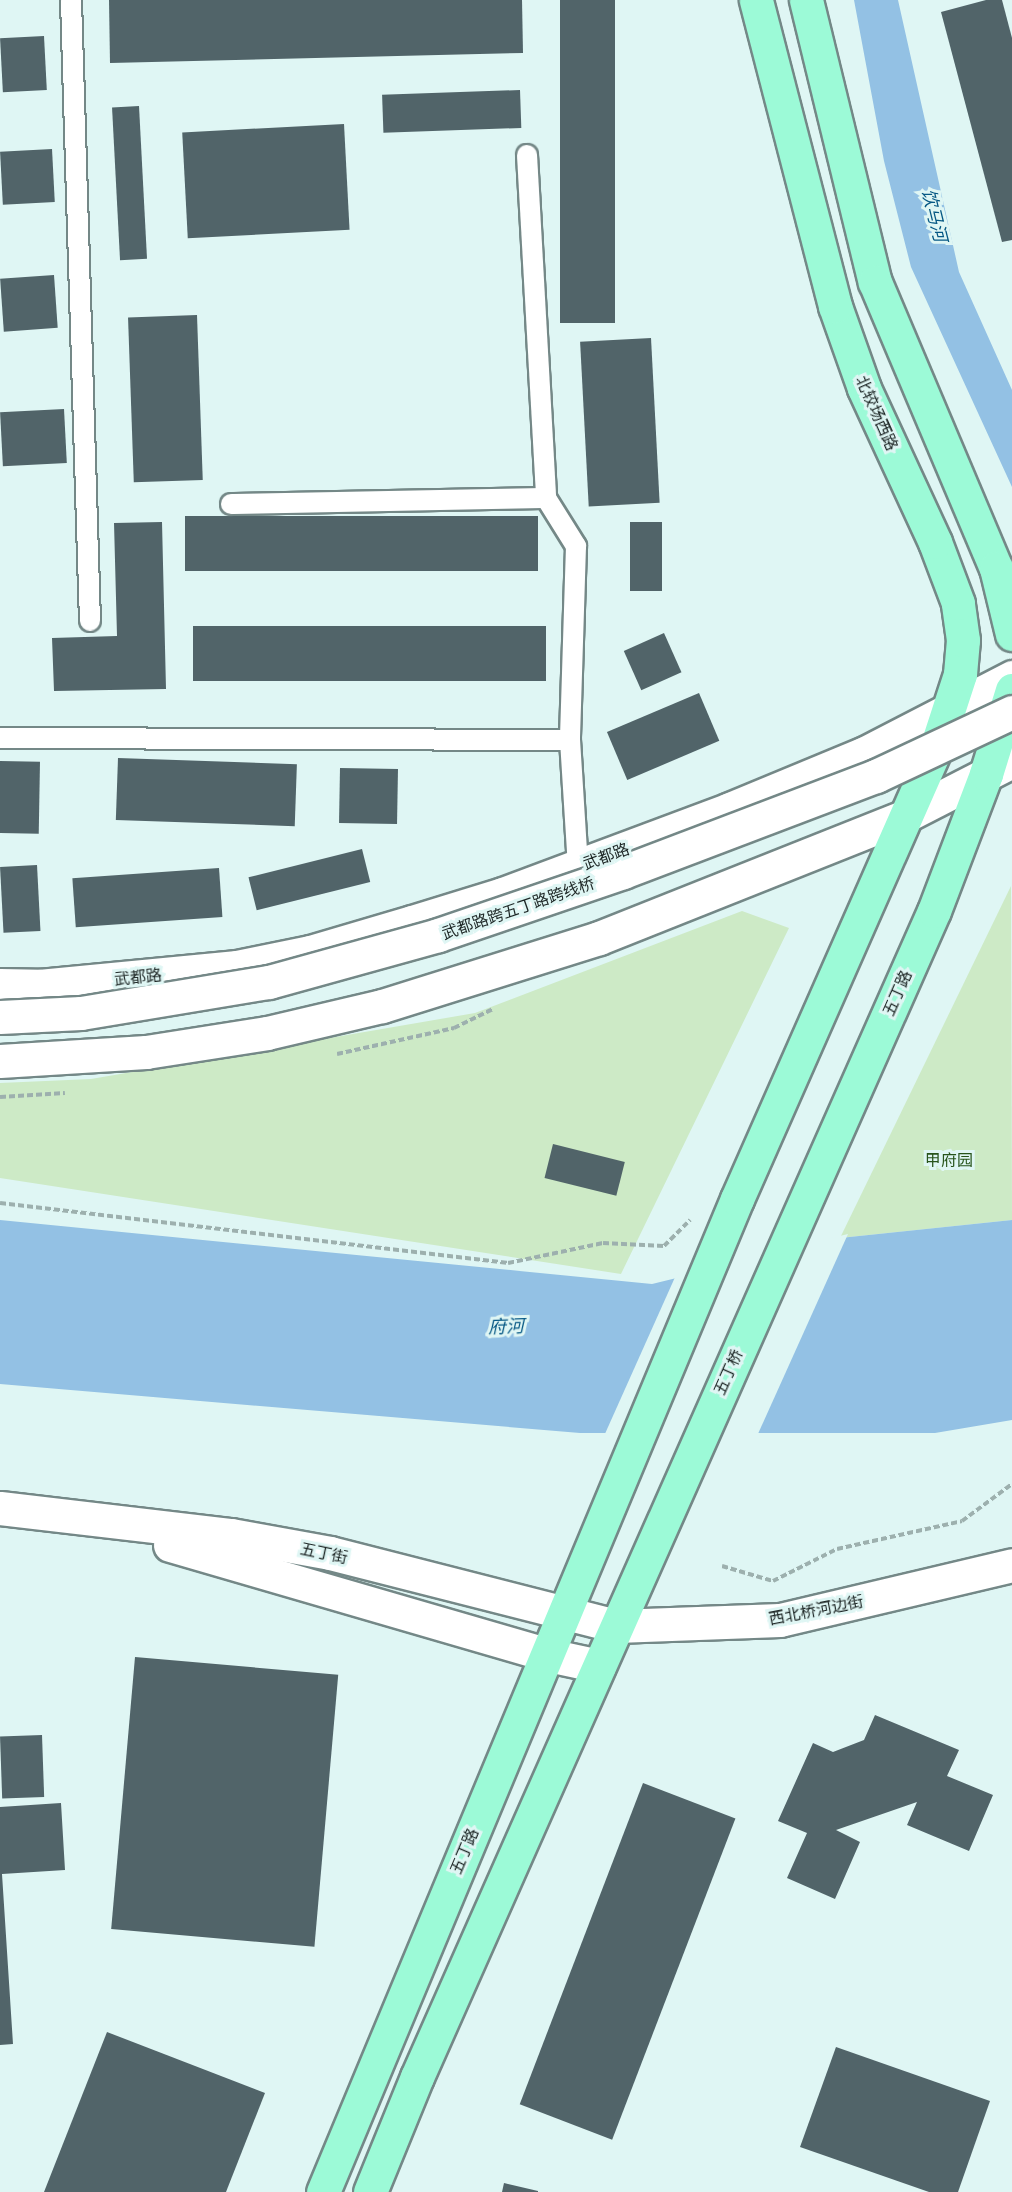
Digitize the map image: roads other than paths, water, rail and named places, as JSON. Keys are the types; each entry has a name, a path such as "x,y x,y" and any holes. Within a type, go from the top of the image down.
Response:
{"main road":[{"name":"北较场西路","path":"756,0 835,306 864,388 935,542 958,603 963,640 951,710 905,816"},
{"path":"806,0 875,282 996,568 1012,634"},
{"path":"999,767 1012,690"},
{"name":"五丁路","path":"800,1208 999,767"},
{"name":"五丁路","path":"323,2192 609,1512 736,1199 905,816"},
{"name":"五丁桥","path":"616,1626 800,1208"},
{"path":"370,2192 616,1626"}],"street":[{"name":"武都路","path":"0,985 125,979 258,962 412,922 578,866 863,754 1012,677"},
{"name":"武都路跨五丁路跨线桥","path":"0,1017 81,1013 269,982 438,935 623,872 876,776 1012,712"},
{"path":"0,1061 146,1052 267,1033 382,1006 599,938 905,816 999,767"},
{"name":"五丁街","path":"13,1508 231,1535 330,1553 616,1626"},
{"name":"五丁街","path":"13,1508 216,1557 548,1655 599,1666"},
{"name":"西北桥河边街","path":"616,1626 780,1620 1012,1565"}],"lane":[{"path":"71,0 90,621"},
{"path":"527,155 546,498 576,546 570,740 578,866"},
{"path":"231,504 546,498"},
{"path":"0,738 570,740"}],"water":[{"name":"饮马河","path":"854,0 898,0 959,272 1012,390 1012,487 911,267 884,161"},
{"name":"府河","path":"0,1220 652,1284 840,1238 1012,1220 1012,1420 935,1433 580,1433 0,1384"}],"park label":[{"name":"甲府园","path":"949,1160"}]}
